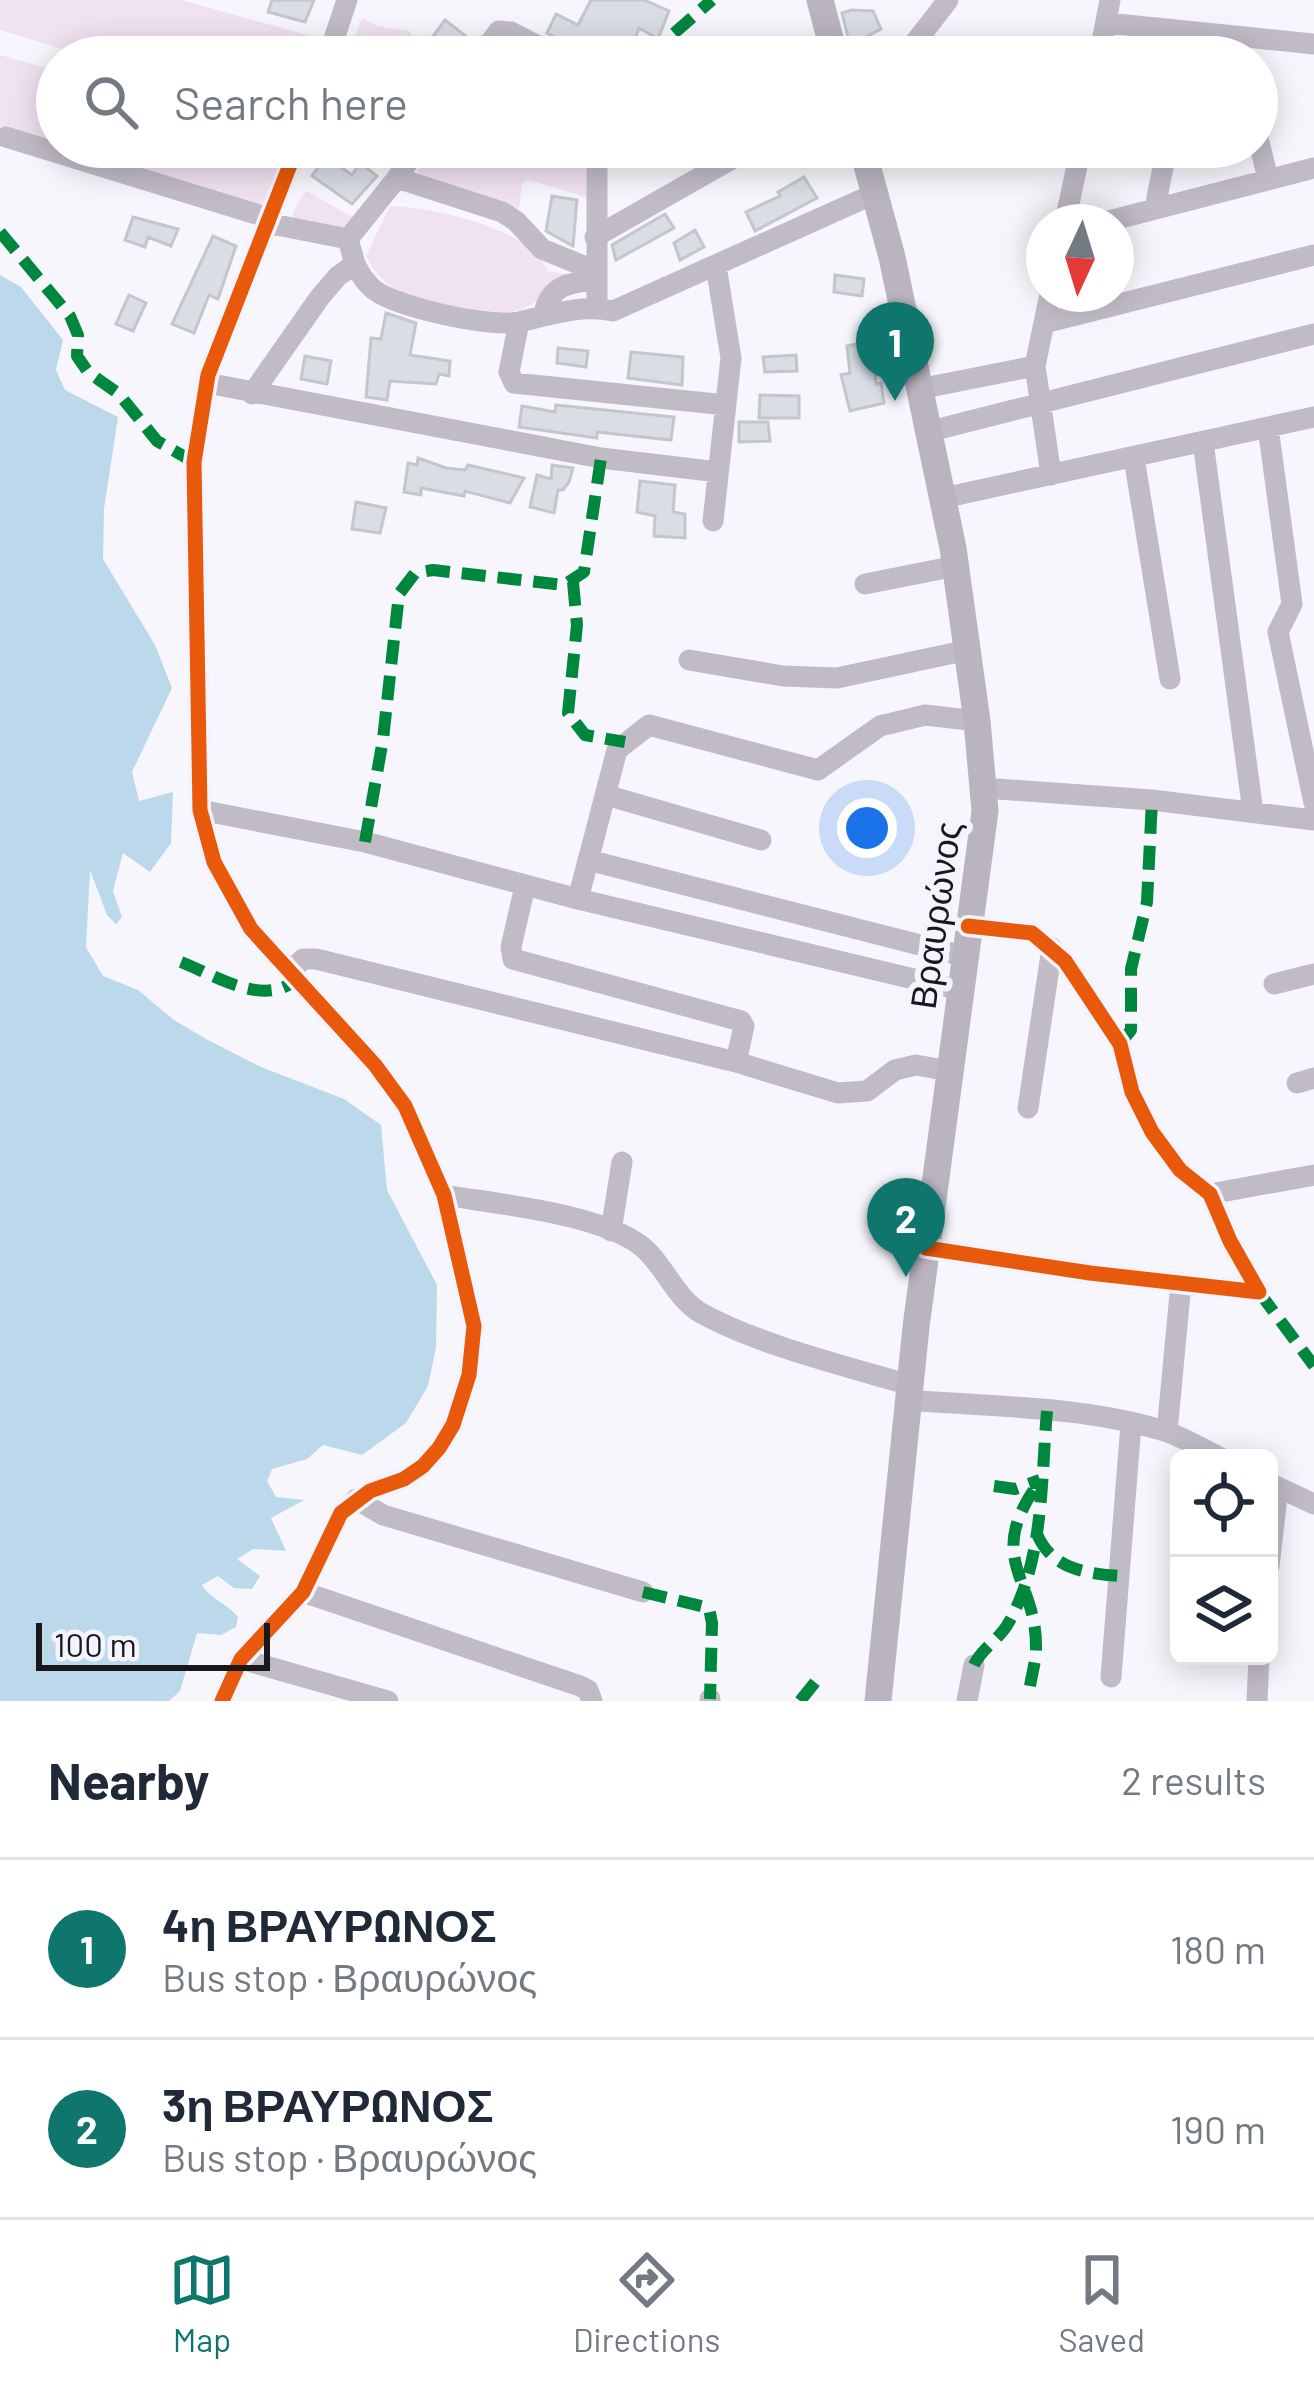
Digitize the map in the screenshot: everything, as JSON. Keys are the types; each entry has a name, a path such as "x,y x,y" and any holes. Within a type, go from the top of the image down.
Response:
{"main road":[{"path":"820,0 829,36"},
{"name":"Βραυρώνος","path":"869,168 956,566 985,788 983,835 926,1248 878,1701"}],"street":[{"path":"335,36 346,0"},
{"path":"920,36 948,0"},
{"path":"1108,11 1264,36"},
{"path":"1278,38 1314,44"},
{"path":"6,137 36,147"},
{"path":"103,168 268,221 348,239"},
{"path":"223,1701 241,1660 303,1592 341,1513 356,1498 423,1466 452,1425 469,1376 474,1325 444,1195 405,1106 375,1065 250,929 214,862 200,810 194,462 207,383 289,168"},
{"path":"348,239 404,168"},
{"path":"597,168 597,308"},
{"path":"595,237 716,168"},
{"path":"1069,204 1077,168"},
{"path":"1155,208 1163,168"},
{"path":"1265,168 1268,179"},
{"path":"1134,214 1314,168"},
{"path":"397,178 502,212 542,249 596,275"},
{"path":"348,239 355,265 371,288 393,300 488,321 519,322 544,314 623,309 876,193"},
{"path":"1044,323 1314,255"},
{"path":"252,394 320,297 355,265"},
{"path":"713,521 731,358 716,266"},
{"path":"544,314 551,294 560,287 596,275"},
{"path":"1046,312 1035,366 1051,475"},
{"path":"519,322 509,371 514,383 726,405"},
{"path":"927,432 1314,334"},
{"path":"919,389 1035,366"},
{"path":"207,383 601,458 718,472"},
{"path":"943,498 1314,416"},
{"path":"1268,427 1292,604 1279,632 1314,803"},
{"path":"1203,442 1253,812"},
{"path":"1134,458 1170,679"},
{"path":"865,584 956,566"},
{"path":"689,660 783,676 837,677 968,650"},
{"path":"578,899 616,750 649,725 818,770 880,726 926,716 977,721"},
{"path":"985,788 1314,820"},
{"path":"606,795 761,840"},
{"path":"200,810 364,842 578,899 960,990"},
{"path":"587,860 963,956"},
{"path":"526,886 511,947 513,959 740,1021 744,1027 736,1062"},
{"path":"926,1248 1259,1292 1210,1194 1164,1152 1132,1092 1120,1044 1108,1022 1052,948 1032,933 968,926"},
{"path":"1028,1108 1052,948"},
{"path":"290,972 303,959 316,959 736,1062 838,1093 867,1090 895,1070 916,1065 950,1070"},
{"path":"1274,984 1314,974"},
{"path":"611,1231 622,1162"},
{"path":"1210,1194 1314,1175"},
{"path":"444,1195 573,1219 611,1231 641,1246 695,1310 726,1326 910,1393 1131,1424 1167,1432 1202,1449"},
{"path":"1167,1432 1181,1283"},
{"path":"1111,1677 1131,1424"},
{"path":"1278,1487 1314,1504"},
{"path":"356,1498 383,1515 643,1592"},
{"path":"303,1592 580,1686 588,1690 592,1701"},
{"path":"241,1660 388,1701"},
{"path":"968,1701 974,1665"},
{"path":"1256,1701 1258,1665"}],"shaded area":[{"path":"0,0 181,0 311,36 36,36 36,41 0,30"},
{"path":"362,18 377,26 410,31 411,36 355,36"},
{"path":"0,55 36,65 36,141 0,130"},
{"path":"127,168 278,168 263,209"},
{"path":"419,168 590,168 589,198 528,180 522,184 519,209 432,184 417,172"},
{"path":"306,191 354,218 347,227 326,230 294,222 293,212"},
{"path":"390,206 479,223 522,243 547,271 570,275 516,311 461,308 405,294 382,279 366,256"}],"water":[{"path":"0,275 21,287 63,340 56,370 65,390 118,417 104,509 103,559 155,645 172,688 132,772 139,801 173,792 171,843 150,872 123,853 113,891 122,917 116,924 107,915 90,870 86,947 103,976 138,990 174,1020 261,1067 344,1099 381,1125 387,1190 437,1285 436,1348 428,1386 406,1423 362,1455 323,1445 307,1459 272,1469 267,1481 276,1497 304,1500 271,1518 286,1551 253,1549 237,1559 260,1576 252,1589 234,1588 218,1576 202,1585 238,1617 236,1627 221,1635 197,1633 180,1691 169,1701 0,1701"}],"building":[{"path":"272,0 314,0 305,22 268,12"},
{"path":"591,0 644,0 669,11 659,36 639,28 636,36 547,33 556,14 578,25"},
{"path":"873,11 881,29 868,36 848,36 842,13"},
{"path":"445,20 466,36 433,36"},
{"path":"318,168 342,168 352,175 357,168 367,168 377,176 352,204 312,176"},
{"path":"804,177 817,198 755,231 746,212 780,196 778,192"},
{"path":"552,196 577,200 573,246 546,231"},
{"path":"665,214 674,228 616,260 612,245"},
{"path":"133,217 178,229 171,246 148,237 145,247 125,240"},
{"path":"695,230 704,247 680,260 674,243"},
{"path":"213,236 236,246 218,299 209,295 194,333 172,324"},
{"path":"835,275 864,279 862,296 834,292"},
{"path":"129,295 146,303 133,331 116,324"},
{"path":"386,313 416,323 410,355 450,361 449,376 439,374 436,384 390,381 387,400 366,397 371,338 381,339"},
{"path":"873,341 876,384 881,383 884,403 850,411 841,375 850,373 847,346"},
{"path":"558,348 588,351 586,367 557,363"},
{"path":"631,352 683,357 682,385 628,378"},
{"path":"796,355 797,371 765,372 763,357"},
{"path":"305,356 331,361 327,384 301,379"},
{"path":"760,395 799,396 799,418 759,418"},
{"path":"556,405 674,417 671,440 597,432 597,438 519,427 522,406 555,412"},
{"path":"739,422 768,422 770,441 739,442"},
{"path":"418,458 446,468 465,470 468,465 524,478 510,503 465,491 464,496 421,488 421,495 404,492 408,463 417,465"},
{"path":"552,465 573,468 569,482 558,490 554,513 530,507 537,475 551,479"},
{"path":"640,481 675,485 673,512 685,514 685,538 654,536 655,516 637,512"},
{"path":"356,502 386,508 380,533 352,529"}],"marked path":[{"path":"671,36 712,0"},
{"path":"0,232 70,316 78,335 77,356 88,372 119,394 157,441 194,462"},
{"path":"365,842 383,739 399,594 415,573 433,570 564,585 584,572 601,458"},
{"path":"573,582 577,625 568,713 585,735 625,742"},
{"path":"1120,1044 1131,1030 1131,969 1147,902 1152,800"},
{"path":"181,962 235,985 264,991 290,984 290,972"},
{"path":"1259,1292 1314,1366"},
{"path":"974,1665 1009,1622 1029,1572 1039,1519 1047,1411"},
{"path":"994,1486 1015,1489 1040,1480"},
{"path":"1030,1686 1036,1653 1034,1624 1014,1552 1022,1511 1037,1485"},
{"path":"1037,1534 1060,1562 1082,1571 1119,1576"},
{"path":"643,1592 709,1608 710,1699"},
{"path":"800,1701 817,1680"}],"cycle path":[{"path":"222,1701 241,1659 303,1592 341,1513 370,1491 404,1479 439,1448 453,1425 469,1375 474,1326 444,1195 405,1106 375,1065 251,929 214,862 200,810 194,462 208,375 289,168"},
{"path":"926,1248 1259,1292 1210,1194 1180,1170 1152,1132 1132,1092 1120,1044 1065,961 1032,933 968,926"}],"place":[{"name":"4η ΒΡΑΥΡΩΝΟΣ","path":"895,401"},
{"name":"3η ΒΡΑΥΡΩΝΟΣ","path":"906,1277"}]}
